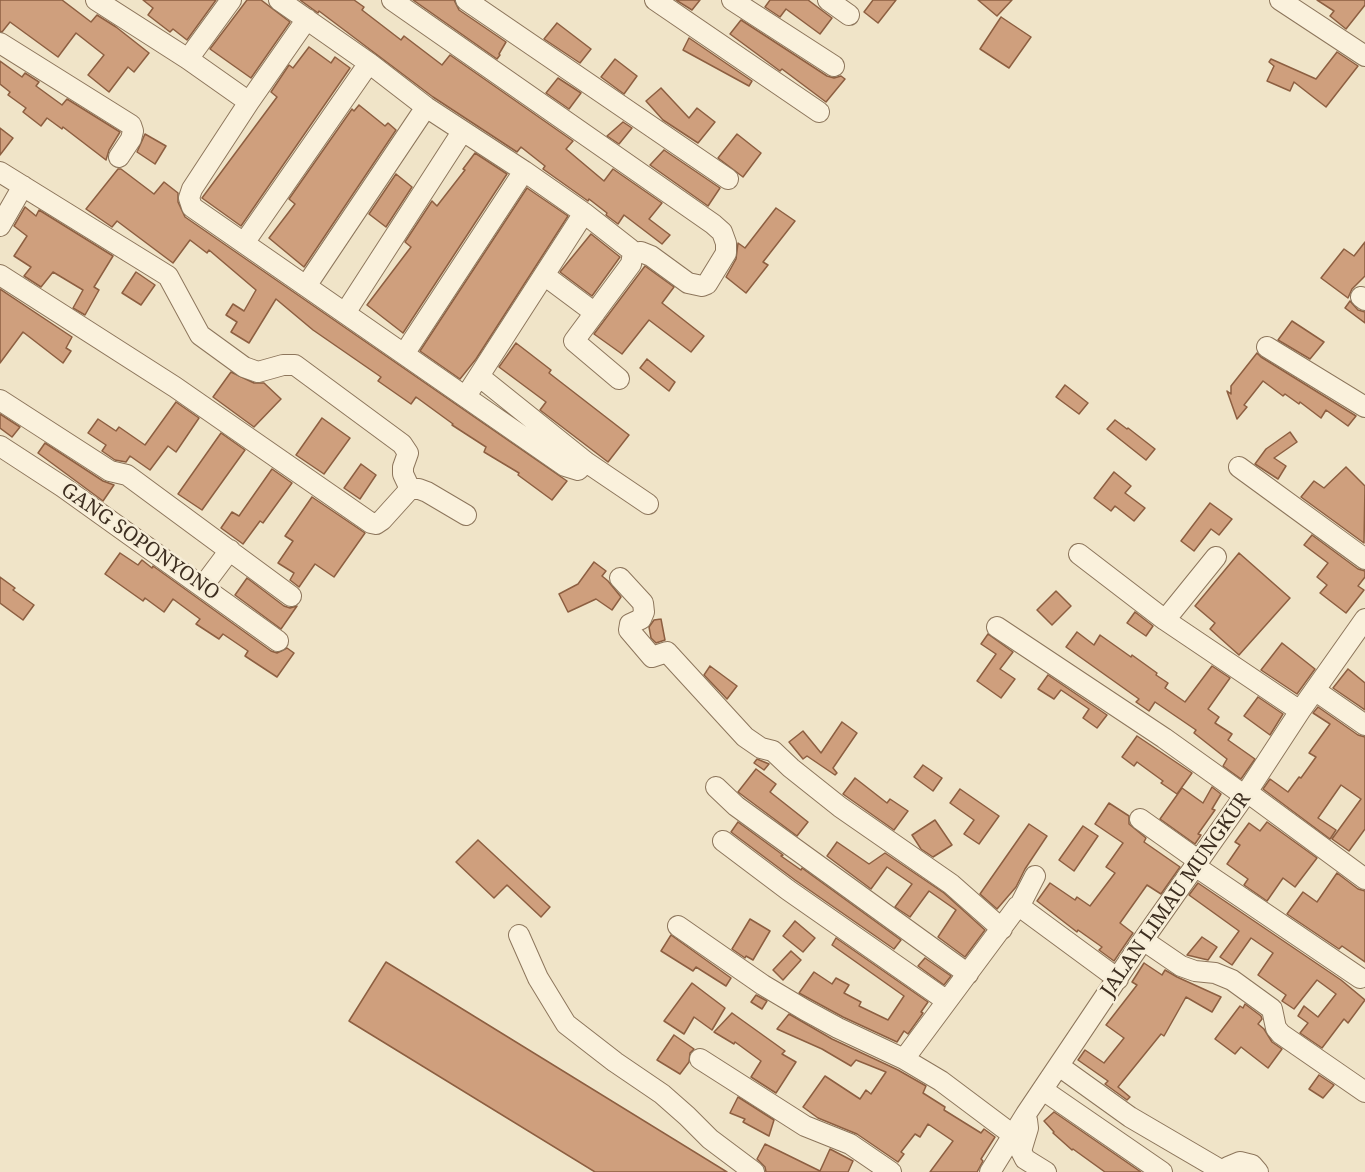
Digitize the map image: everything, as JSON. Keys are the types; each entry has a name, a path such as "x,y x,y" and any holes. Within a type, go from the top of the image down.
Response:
{"street":[{"path":"96,0 188,58 249,102"},
{"path":"188,58 231,0"},
{"path":"279,0 369,63 426,107 584,213 633,253 641,252 651,256 688,283 702,286 707,284 726,253 726,243 722,232 392,0"},
{"path":"466,0 728,179"},
{"path":"655,0 819,112"},
{"path":"732,0 834,66"},
{"path":"828,0 849,15"},
{"path":"1280,0 1365,56"},
{"path":"307,19 192,189 189,198 192,207 565,466 578,470 586,462"},
{"path":"0,44 131,125 133,131 131,139 119,157"},
{"path":"244,243 369,63"},
{"path":"306,286 426,107"},
{"path":"345,314 462,132"},
{"path":"404,354 524,171"},
{"path":"0,172 168,276 200,335 244,368 258,372 283,365 296,365 402,444 408,453 403,474 410,489"},
{"path":"0,226 23,186"},
{"path":"466,396 584,213"},
{"path":"619,379 574,341 628,268 633,260 633,253"},
{"path":"0,275 175,387 371,523 376,524 382,520 410,489 427,492 466,515"},
{"path":"544,275 595,314"},
{"path":"1267,347 1365,407"},
{"path":"480,377 586,462 648,504"},
{"path":"0,400 110,471 127,475 291,596"},
{"name":"GANG SOPONYONO","path":"0,446 63,487 278,641"},
{"path":"1239,467 1365,559"},
{"path":"203,586 230,550"},
{"path":"1079,554 1165,620 1300,711"},
{"path":"1165,620 1216,557"},
{"path":"620,578 643,603 644,612 641,619 630,624 629,630 652,657 667,652 745,737 760,748 773,751 840,807 951,884 1002,929"},
{"name":"JALAN LIMAU MUNGKUR","path":"990,1172 1026,1114 1143,940 1365,619"},
{"path":"997,627 1246,794 1365,879"},
{"path":"1316,691 1365,724"},
{"path":"716,787 736,806 968,974"},
{"path":"1140,819 1197,864 1360,978"},
{"path":"723,841 788,890 947,1001"},
{"path":"904,1059 1002,929 1011,913 1019,907 1035,876"},
{"path":"1019,907 1118,978"},
{"path":"678,926 763,985 805,1010 904,1059 941,1082 1013,1135"},
{"path":"519,935 538,978 566,1024 615,1062 662,1094 710,1139 754,1172"},
{"path":"1143,940 1181,966 1195,971 1215,973 1232,980 1272,1009 1276,1028 1281,1034 1365,1092"},
{"path":"700,1059 805,1126 850,1144 891,1172"},
{"path":"1059,1066 1130,1117 1224,1172 1233,1163 1240,1162 1252,1165 1258,1172"},
{"path":"1043,1090 1162,1172"},
{"path":"1026,1114 1028,1128 1022,1151 1025,1159 1046,1172"}],"building":[{"path":"0,0 62,0 91,22 97,15 149,53 134,72 128,67 109,92 88,75 104,55 76,33 58,57 10,22 2,32 0,31"},
{"path":"143,0 216,0 187,40 173,29 170,32 148,15 153,8"},
{"path":"247,0 261,0 290,22 251,78 210,49"},
{"path":"300,0 354,0 364,7 362,10 401,40 404,36 442,65 450,55 573,141 566,149 604,181 613,169 662,203 649,219 670,235 662,244 624,215 618,224 589,199 588,201 543,169 545,166 521,147 517,152 433,97 319,11 318,13"},
{"path":"413,0 454,0 459,10 506,42 500,55 497,59"},
{"path":"676,0 700,0 692,10"},
{"path":"770,0 808,0 832,18 820,34 786,9 780,17 765,7"},
{"path":"873,0 896,0 878,23 864,12"},
{"path":"978,0 1012,0 997,16"},
{"path":"1317,0 1365,0 1365,5 1346,29 1330,16 1334,11"},
{"path":"1001,17 1031,37 1009,68 980,49"},
{"path":"741,20 827,76 834,78 841,76 845,79 826,102 730,34"},
{"path":"557,23 591,49 580,63 544,39"},
{"path":"689,38 752,81 749,86 683,50"},
{"path":"309,47 331,63 335,57 350,68 241,226 202,198 277,97 271,92 289,65 293,68"},
{"path":"1337,52 1358,66 1326,107 1294,82 1290,91 1267,81 1274,66 1269,62 1271,59 1316,79"},
{"path":"615,59 637,76 624,94 601,77"},
{"path":"0,61 22,77 25,73 39,82 36,86 62,105 67,99 120,132 106,160 63,127 62,129 47,118 41,126 23,112 26,108 8,95 10,92 0,84"},
{"path":"558,78 581,93 569,109 546,93"},
{"path":"661,88 689,118 697,108 715,122 698,143 663,120 646,101"},
{"path":"359,105 385,126 388,123 396,130 304,267 269,238 295,204 289,199 352,109 354,111"},
{"path":"623,122 632,128 619,144 607,136"},
{"path":"0,128 13,138 0,155"},
{"path":"145,134 166,146 155,164 137,152"},
{"path":"737,134 761,153 743,177 718,158"},
{"path":"664,150 720,188 708,206 650,165"},
{"path":"475,153 507,174 403,333 367,305 411,247 405,242 432,201 437,206"},
{"path":"118,169 154,194 164,182 178,193 178,202 185,217 567,481 552,500 518,475 519,473 484,452 486,447 452,425 416,397 411,404 378,381 381,377 313,330 276,299 249,343 231,332 237,322 226,315 233,304 244,311 256,290 209,250 207,253 190,240 173,263 117,221 112,227 86,209"},
{"path":"396,174 412,187 386,227 369,214"},
{"path":"527,188 568,216 476,359 460,379 420,351"},
{"path":"25,207 36,216 39,210 113,256 94,287 99,290 85,315 73,308 83,290 53,272 41,287 24,276 31,267 14,256 27,236 14,226"},
{"path":"776,208 795,221 763,262 768,265 746,293 726,277 736,259 738,243 745,248"},
{"path":"591,234 620,257 592,296 560,272"},
{"path":"1365,242 1365,276 1352,289 1348,298 1321,278 1344,249 1354,256"},
{"path":"645,266 674,287 662,303 704,336 691,352 649,320 622,354 594,334"},
{"path":"136,272 155,285 141,305 122,293"},
{"path":"0,289 72,337 66,348 71,351 63,363 23,332 0,363"},
{"path":"1350,301 1358,310 1365,312 1365,323 1345,308"},
{"path":"1292,321 1324,342 1310,359 1278,340"},
{"path":"516,343 551,370 549,373 629,435 608,462 540,410 546,402 499,367"},
{"path":"1257,353 1356,416 1348,426 1326,410 1321,418 1300,402 1299,404 1285,394 1283,396 1263,381 1244,405 1247,407 1237,419 1227,391 1231,394 1231,386"},
{"path":"647,359 675,382 669,391 640,368"},
{"path":"231,372 254,383 264,383 281,399 254,427 213,397"},
{"path":"1065,385 1088,403 1079,414 1056,397"},
{"path":"176,402 199,418 176,452 168,446 150,470 130,456 126,462 115,460 102,451 106,445 88,433 98,419 116,431 119,427 145,445"},
{"path":"0,414 20,427 12,437 0,428"},
{"path":"322,418 350,438 324,474 296,455"},
{"path":"1115,420 1155,449 1146,460 1107,429"},
{"path":"1290,432 1297,442 1274,458 1286,466 1278,479 1255,464 1266,449"},
{"path":"221,433 245,450 202,510 178,494"},
{"path":"45,443 103,481 114,485 103,501 38,453"},
{"path":"361,464 376,475 360,499 344,488"},
{"path":"1346,467 1365,486 1364,543 1301,497 1314,481 1324,488"},
{"path":"272,469 292,483 263,523 260,521 243,544 221,528 232,512 239,516"},
{"path":"1114,472 1131,486 1125,493 1145,508 1134,521 1115,506 1111,511 1094,498"},
{"path":"312,497 365,533 334,577 315,564 299,587 290,580 294,573 278,563 293,541 285,536"},
{"path":"1210,503 1232,519 1219,535 1211,529 1194,551 1181,541"},
{"path":"1312,535 1358,569 1365,571 1365,577 1358,586 1364,590 1346,613 1320,593 1327,585 1317,577 1328,563 1304,545"},
{"path":"120,553 138,565 142,560 152,568 153,566 271,651 277,653 287,648 294,653 277,677 245,656 248,651 223,634 219,639 196,624 200,619 173,599 164,612 145,598 143,601 105,574"},
{"path":"1239,553 1290,598 1239,655 1210,629 1215,623 1195,606"},
{"path":"594,562 606,571 602,576 621,597 612,610 596,599 568,612 559,594 578,584"},
{"path":"0,577 34,605 23,620 0,603"},
{"path":"247,578 284,606 290,608 297,606 281,629 235,595"},
{"path":"1056,591 1071,606 1052,625 1037,610"},
{"path":"1135,612 1153,626 1146,636 1127,623"},
{"path":"661,619 665,640 656,643 651,638 649,627 654,620"},
{"path":"1077,632 1094,645 1100,635 1131,657 1132,655 1157,673 1156,675 1168,683 1165,688 1185,702 1212,666 1230,678 1208,709 1219,717 1215,723 1232,734 1228,740 1255,759 1241,779 1223,766 1227,759 1194,733 1196,730 1155,702 1149,711 1136,702 1139,699 1066,647"},
{"path":"988,634 1013,652 1000,669 1015,679 1001,698 977,681 996,654 981,644"},
{"path":"1282,643 1315,669 1297,694 1261,670"},
{"path":"710,666 737,686 727,699 704,675"},
{"path":"1348,669 1365,683 1365,710 1333,688"},
{"path":"1048,675 1107,715 1097,728 1083,718 1089,709 1061,690 1054,699 1038,689"},
{"path":"1258,697 1283,714 1270,735 1244,716"},
{"path":"1318,707 1358,735 1365,737 1365,829 1349,851 1332,839 1361,799 1341,785 1318,818 1336,830 1330,839 1263,789 1270,779 1288,792 1316,757 1309,753 1330,724 1313,713"},
{"path":"842,722 857,733 833,768 837,773 835,775 807,756 803,759 789,742 803,731 821,753"},
{"path":"1137,736 1192,773 1177,794 1137,762 1134,766 1122,757"},
{"path":"757,759 769,764 764,770 754,763"},
{"path":"923,765 942,778 933,791 914,777"},
{"path":"756,769 776,784 770,792 808,822 797,836 738,792"},
{"path":"855,778 887,803 890,799 908,811 894,830 843,794"},
{"path":"1212,787 1221,794 1212,809 1215,810 1198,834 1201,835 1195,844 1160,819 1182,788 1203,803"},
{"path":"960,789 999,816 979,844 964,834 974,820 950,803"},
{"path":"1109,803 1129,816 1129,824 1146,838 1144,842 1180,867 1161,894 1147,885 1120,923 1133,933 1114,961 1099,950 1102,947 1078,930 1077,932 1037,901 1050,883 1075,900 1077,897 1090,906 1115,873 1106,867 1123,843 1095,824"},
{"path":"935,820 952,845 933,857 921,849 912,835"},
{"path":"738,822 783,855 781,856 801,870 802,868 901,940 894,949 795,880 731,832"},
{"path":"1267,822 1317,858 1295,887 1283,878 1267,901 1244,885 1248,879 1227,864 1240,845 1235,842 1249,823 1260,831"},
{"path":"1029,824 1047,836 1016,887 997,909 980,894"},
{"path":"1083,826 1098,836 1074,871 1059,860"},
{"path":"478,840 550,907 541,917 507,885 494,898 456,862"},
{"path":"837,842 869,864 885,853 944,893 985,930 965,957 938,937 956,910 929,891 910,917 895,907 912,884 887,867 871,889 827,856"},
{"path":"1337,873 1358,889 1365,891 1365,962 1342,946 1339,949 1287,914 1303,892 1317,902"},
{"path":"1198,883 1341,980 1365,1000 1348,1023 1344,1019 1322,1048 1300,1033 1308,1023 1298,1016 1304,1006 1318,1017 1336,994 1317,980 1294,1009 1282,1001 1286,995 1258,975 1273,953 1251,938 1232,965 1220,957 1239,931 1189,895"},
{"path":"750,919 770,931 753,960 746,956 745,958 732,949"},
{"path":"795,921 815,938 803,952 783,936"},
{"path":"671,935 731,978 726,986 696,967 693,971 661,951"},
{"path":"1202,937 1217,947 1208,960 1187,955"},
{"path":"836,938 928,1002 908,1034 904,1031 897,1042 799,993 814,972 832,984 836,978 849,985 844,993 861,1002 859,1006 888,1020 904,996 832,945"},
{"path":"791,951 801,960 783,980 773,970"},
{"path":"925,958 951,976 944,985 918,966"},
{"path":"386,962 727,1172 595,1172 349,1021"},
{"path":"1144,963 1162,975 1165,970 1221,997 1212,1012 1186,997 1164,1036 1161,1034 1118,1087 1130,1097 1127,1100 1105,1084 1108,1081 1078,1060 1085,1050 1104,1063 1124,1038 1106,1025 1137,985 1132,982"},
{"path":"692,983 725,1008 712,1030 694,1017 684,1034 664,1021"},
{"path":"756,995 767,1001 762,1009 751,1002"},
{"path":"1245,1004 1261,1016 1262,1019 1258,1024 1272,1042 1282,1049 1268,1068 1241,1047 1235,1054 1215,1039 1240,1006 1243,1008"},
{"path":"732,1013 785,1051 782,1054 796,1062 776,1093 751,1077 761,1061 735,1042 734,1044 714,1032"},
{"path":"789,1014 832,1039 926,1086 923,1093 945,1107 944,1110 981,1133 984,1129 995,1137 981,1159 983,1161 977,1172 930,1172 953,1141 928,1124 920,1137 915,1134 901,1152 904,1154 898,1162 857,1134 818,1118 803,1107 825,1076 860,1099 866,1090 871,1094 886,1072 856,1060 851,1066 822,1049 777,1029"},
{"path":"674,1035 694,1049 690,1053 689,1062 680,1074 657,1060"},
{"path":"1319,1075 1334,1085 1323,1098 1309,1089"},
{"path":"738,1097 774,1120 769,1136 743,1122 745,1119 730,1113"},
{"path":"1054,1112 1141,1172 1105,1172 1072,1150 1053,1133 1044,1121"},
{"path":"765,1144 820,1171 830,1149 853,1161 848,1172 766,1172 765,1167 757,1159"}]}
